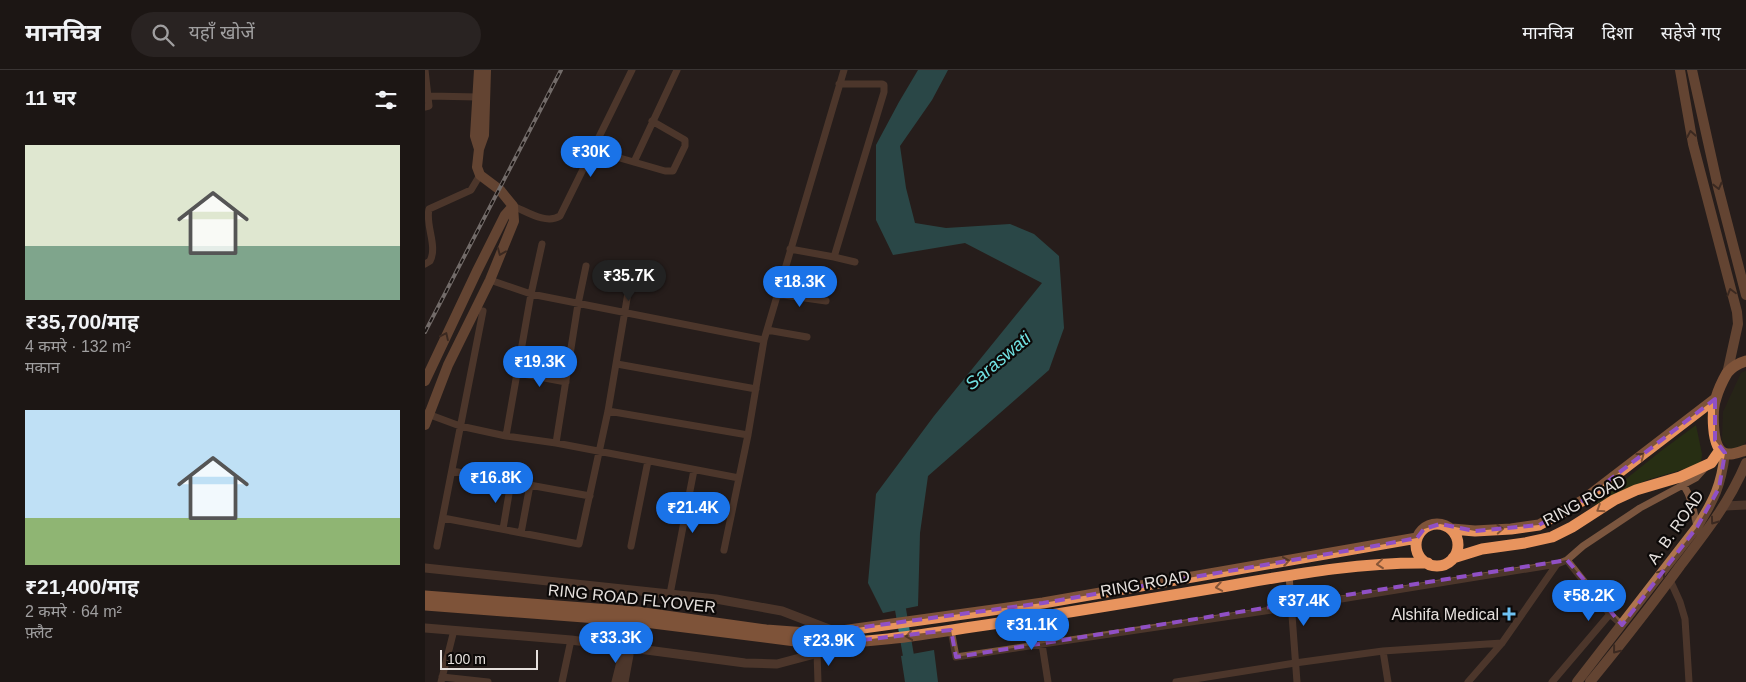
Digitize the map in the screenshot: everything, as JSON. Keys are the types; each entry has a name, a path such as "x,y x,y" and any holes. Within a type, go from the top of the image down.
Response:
{"highway":[{"path":"1722,452 1715,440 1715,399 1727,374 1735,366 1746,361"},
{"path":"1452,530 1458,543 1456,554 1453,558 1442,565 1428,563 1420,556 1417,550 1417,538 1424,529 1434,524 1444,525 1452,530 1475,531 1539,525 1582,501 1715,399"},
{"path":"1722,452 1734,454 1746,450"},
{"path":"1711,463 1722,452"},
{"name":"RING ROAD","path":"1453,558 1482,549 1552,537 1572,528 1614,500 1636,490 1680,477 1711,463"},
{"name":"RING ROAD FLYOVER","path":"425,596 517,607 637,616 820,634 1043,602 1417,538"},
{"name":"RING ROAD","path":"868,640 885,640 1040,617 1289,575 1389,563 1428,563"},
{"name":"RING ROAD FLYOVER","path":"425,605 517,607"},
{"name":"RING ROAD FLYOVER","path":"637,616 811,643 868,640"}],"main road":[{"path":"479,70 475,136 479,149"},
{"path":"425,425 427,413 448,365 490,280 515,221 513,206 500,190 480,175 477,164 479,149 484,135 485,70"},
{"path":"1680,70 1693,144 1737,312 1738,324 1727,374"},
{"path":"1692,70 1746,295"},
{"path":"425,380 505,215 513,206"},
{"name":"A. B. ROAD","path":"1577,682 1697,527 1719,488 1722,475 1722,452"},
{"name":"A. B. ROAD","path":"1590,682 1725,506 1746,463"}],"street":[{"path":"425,70 429,96 429,106 425,106"},
{"path":"513,206 543,218 555,219 560,216 633,70"},
{"path":"634,162 677,70"},
{"path":"724,550 748,436 764,340 844,70"},
{"path":"834,257 885,88 877,83 839,84"},
{"path":"429,96 478,97"},
{"path":"592,150 669,172 673,171 685,146 683,139 652,121"},
{"path":"425,264 432,257 427,221 428,212 431,207 471,190 480,175"},
{"path":"506,436 531,294 542,244"},
{"path":"790,249 855,262"},
{"path":"556,443 578,304 586,266"},
{"path":"490,280 531,294 764,340"},
{"path":"443,518 579,544 617,364 623,312 630,281"},
{"path":"777,294 826,301"},
{"path":"437,546 483,311"},
{"path":"767,330 807,338"},
{"path":"521,354 569,362"},
{"path":"617,364 756,390"},
{"path":"518,373 566,382"},
{"path":"608,410 748,436"},
{"path":"427,413 460,426 506,436 556,443 739,478"},
{"path":"631,546 648,460"},
{"path":"951,630 956,657 1292,607 1557,564 1567,560 1583,546 1640,508 1696,478 1711,463"},
{"path":"670,594 694,470"},
{"path":"452,471 590,496"},
{"path":"503,529 511,482"},
{"path":"1683,484 1693,504 1697,527"},
{"path":"521,533 530,485"},
{"path":"1725,506 1746,505"},
{"path":"1567,560 1610,614 1622,625"},
{"path":"1468,682 1502,643 1557,564"},
{"path":"425,568 716,599 782,611 834,631 835,643 811,655 777,664 745,662 571,640 425,628"},
{"path":"1289,575 1297,682"},
{"path":"1670,580 1685,619 1689,682"},
{"path":"1552,682 1610,614"},
{"path":"1040,617 1048,682"},
{"path":"454,630 442,680 488,682"},
{"path":"562,682 571,640"},
{"path":"1176,682 1213,679 1295,663 1383,650 1502,643"},
{"path":"616,682 623,654 628,647"},
{"path":"624,682 629,655 628,647"},
{"path":"1383,650 1388,682"},
{"path":"817,652 818,682"}],"highlighted area":[{"path":"1715,399 1715,440 1725,453 1719,488 1697,527 1622,625 1567,560 956,657 951,630 835,643 834,631 1043,603 1380,545 1417,538 1424,529 1440,524 1475,531 1539,525 1582,501"}],"green space":[{"path":"529,357 559,363 556,377 526,371"},
{"path":"1746,371 1746,441 1744,445 1732,451 1722,441 1723,412 1741,373"},
{"path":"1696,425 1702,454 1701,464 1647,480 1592,506 1661,451"}],"water":[{"path":"918,70 948,70 932,100 900,146 906,188 915,223 946,228 1010,224 1034,234 1059,256 1064,328 1049,370 928,476 920,533 918,606 883,613 868,583 876,494 934,416 1042,283 965,243 893,255 876,220 876,145"},
{"path":"934,650 938,682 905,682 901,656"}],"waterway":[{"name":"Saraswati","path":"898,595 913,682"}],"railway":[{"path":"425,332 561,70"}],"place":[{"name":"Alshifa Medical","path":"1509,614"}]}
